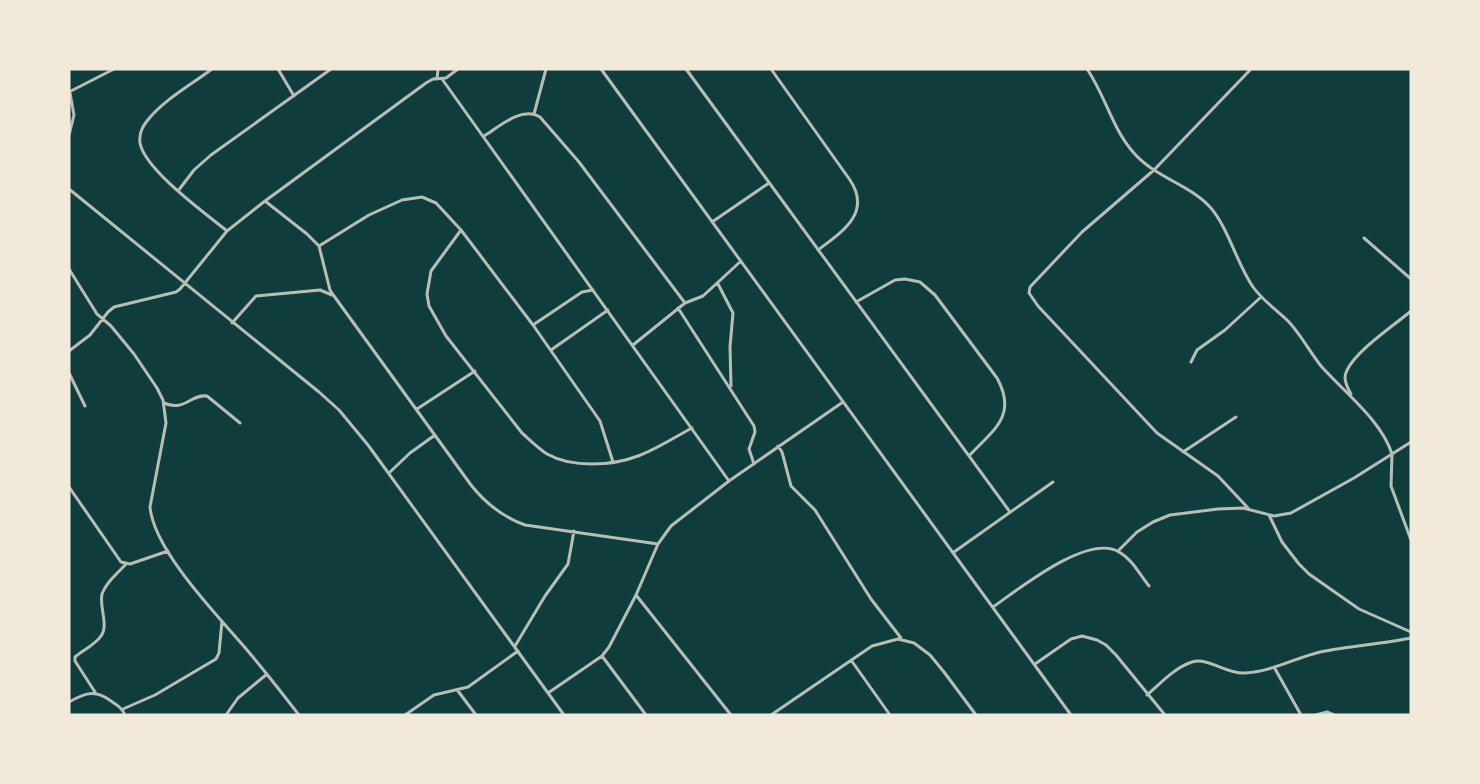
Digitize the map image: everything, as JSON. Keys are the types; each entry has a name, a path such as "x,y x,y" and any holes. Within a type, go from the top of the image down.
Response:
{"street":[{"path":"69,135 74,115 69,92 114,69"},
{"path":"212,69 155,112 140,134 142,148 148,160 178,191 227,231"},
{"path":"278,69 294,96"},
{"path":"178,191 202,163 330,69"},
{"path":"438,69 440,79 729,481"},
{"path":"69,351 90,334 108,312 118,306 176,292 185,285 227,231 426,83 440,79 458,69"},
{"path":"534,114 546,69"},
{"path":"601,69 1071,715"},
{"path":"686,69 1010,512"},
{"path":"771,69 857,193 857,208 852,220 818,250"},
{"path":"1087,69 1126,143 1154,170 1210,206 1244,273 1261,297 1289,323 1321,366 1381,432 1392,454 1391,486 1411,540"},
{"path":"1249,509 1218,476 1162,437 1145,422 1038,306 1029,293 1030,287 1082,232 1154,170 1251,69"},
{"path":"483,136 517,116 534,114 540,117 579,162 685,303"},
{"path":"712,222 769,183"},
{"path":"69,189 339,410 389,473 564,715"},
{"path":"319,246 384,207 417,197 436,202 533,325 600,421 613,462"},
{"path":"265,201 319,246 330,290 334,296 471,485 497,511 525,525 658,544"},
{"path":"460,230 431,271 428,280 428,300 438,324 522,433 545,453 558,459 584,464 613,462 637,457 692,428"},
{"path":"1364,238 1411,279"},
{"path":"633,345 685,303 703,296 741,261"},
{"path":"69,269 97,314 119,336 146,371 164,403 166,423 151,490 150,507 154,528 186,577 299,715"},
{"path":"856,302 896,280 920,282 934,295 997,378 1004,392 1005,414 999,425 969,456"},
{"path":"718,284 734,314 730,347 731,388"},
{"path":"232,323 256,296 320,290 334,296"},
{"path":"533,325 575,296 593,290"},
{"path":"1191,362 1197,350 1225,330 1261,297"},
{"path":"678,308 755,429 749,449 754,464"},
{"path":"551,350 608,310"},
{"path":"1353,399 1346,385 1345,375 1348,366 1411,311"},
{"path":"417,409 475,371"},
{"path":"69,374 86,406"},
{"path":"164,403 181,406 201,396 207,396 240,423"},
{"path":"548,693 602,656 609,647 636,595 658,544 671,526 729,481 843,402"},
{"path":"1183,452 1236,417"},
{"path":"389,473 410,453 435,435"},
{"path":"1118,551 1135,533 1153,522 1170,516 1218,509 1249,509 1269,514 1287,515 1354,478 1411,442"},
{"path":"778,446 782,452 791,486 815,510 871,599 902,640"},
{"path":"953,553 1053,482"},
{"path":"69,487 121,562 126,564"},
{"path":"1269,514 1282,542 1310,574 1359,609 1411,632"},
{"path":"515,646 545,596 566,568 574,531"},
{"path":"993,607 1073,554 1094,548 1118,551 1149,586"},
{"path":"95,692 75,661 75,657 101,636 104,628 101,602 103,592 126,564 168,551"},
{"path":"636,595 731,715"},
{"path":"123,710 155,695 216,659 219,653 222,621"},
{"path":"1035,665 1071,639 1082,636 1096,640 1106,645 1116,655 1164,715"},
{"path":"1147,695 1178,668 1194,661 1204,662 1235,673 1253,672 1317,653 1411,638"},
{"path":"771,715 872,646 902,640 914,643 937,663 975,715"},
{"path":"405,715 434,695 468,687 518,651"},
{"path":"602,656 646,715"},
{"path":"851,660 890,715"},
{"path":"1274,667 1301,715"},
{"path":"226,715 238,698 267,675"},
{"path":"458,691 476,715"},
{"path":"69,702 87,693 95,692 105,696 123,710 125,715"},
{"path":"1316,715 1327,712 1334,715"}]}
